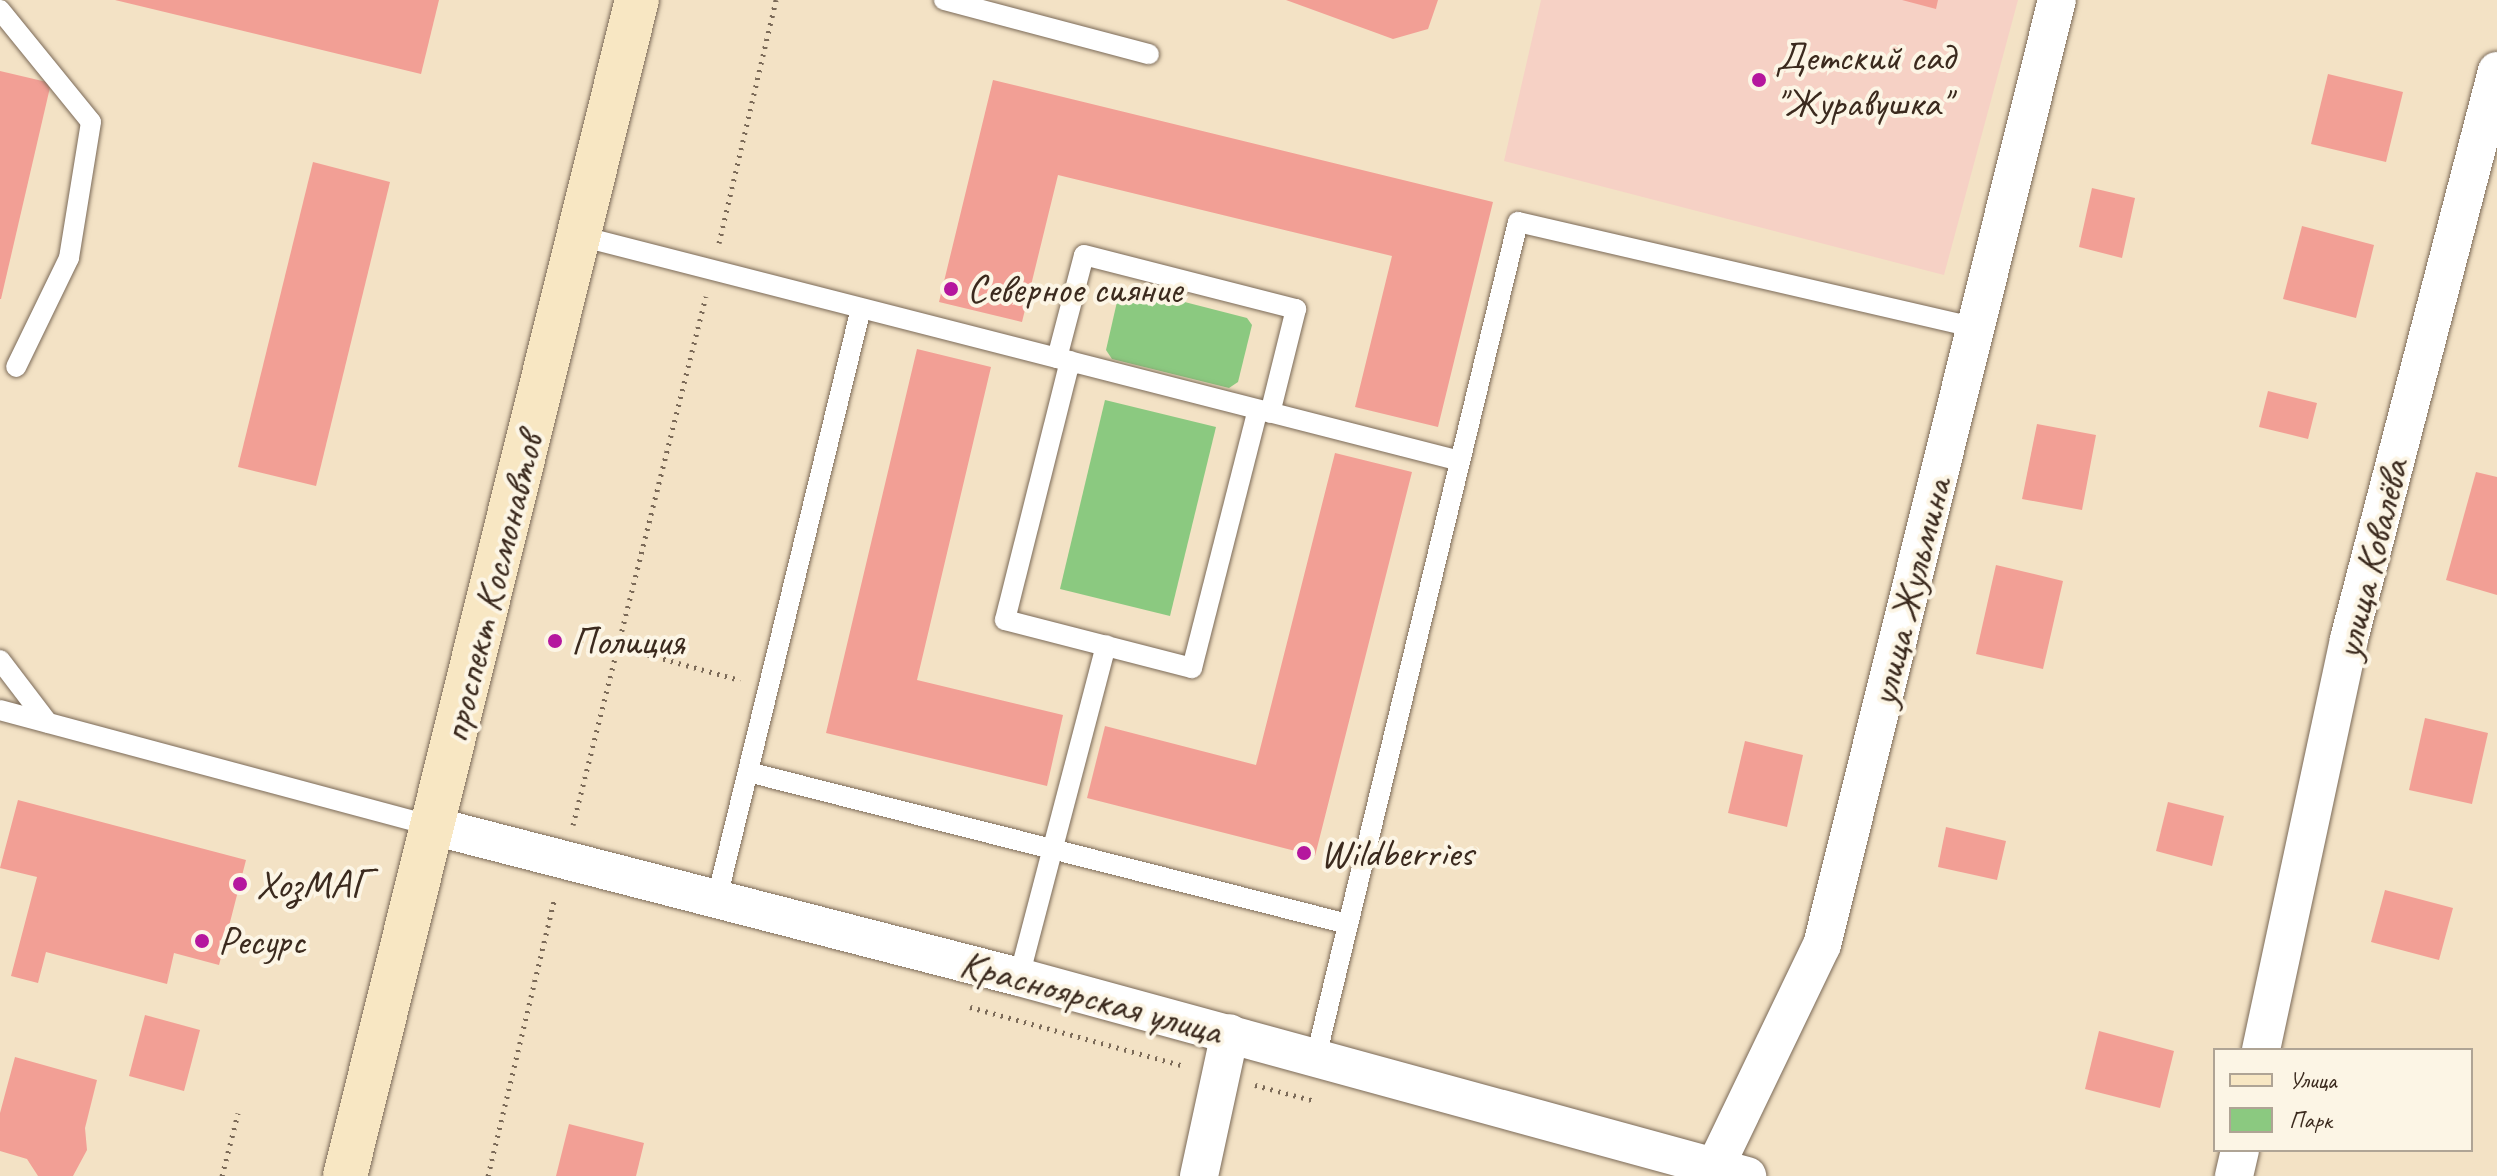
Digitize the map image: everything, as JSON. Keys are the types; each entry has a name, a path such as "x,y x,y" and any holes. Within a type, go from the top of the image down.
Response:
{"main road":[{"name":"проспект Космонавтов","path":"345,1176 637,0"}],"street":[{"name":"улица Жульмина","path":"1731,1172 1822,945 2057,0"},
{"name":"улица Ковалёва","path":"2261,1048 2349,639 2497,71"},
{"name":"Красноярская улица","path":"433,826 1230,1033 1731,1172"},
{"path":"1199,1176 1230,1033"},
{"path":"2234,1176 2240,1152"}],"lane":[{"path":"944,0 1149,54"},
{"path":"0,10 91,122 69,258 16,367"},
{"path":"1316,1057 1518,222 1976,328"},
{"path":"580,236 1460,461"},
{"path":"1084,255 1296,309 1264,411 1192,668 1005,620 1064,360 1084,255"},
{"path":"717,898 861,308"},
{"path":"1019,977 1106,645"},
{"path":"0,660 48,723"},
{"path":"0,710 433,826"},
{"path":"748,772 1348,924"}],"path":[{"path":"488,1176 617,646 713,270 776,0"},
{"path":"617,646 768,688"},
{"path":"222,1176 238,1113"}],"shaded area":[{"name":"Детский сад \"Журавушка\"","path":"1541,0 2018,0 1944,275 1504,161"}],"green space":[{"path":"1130,288 1247,318 1252,325 1238,382 1229,388 1112,359 1106,350 1119,293"},
{"path":"1105,400 1216,427 1170,616 1060,589"}],"building":[{"path":"115,0 439,0 421,74"},
{"path":"1286,0 1438,0 1428,29 1393,39"},
{"path":"1902,0 1938,0 1936,9"},
{"path":"0,71 51,83 1,299 0,299"},
{"path":"2328,74 2403,92 2386,162 2311,144"},
{"path":"993,80 1493,202 1438,427 1355,407 1392,256 1058,175 1022,322 939,302"},
{"path":"313,162 390,182 316,486 238,467"},
{"path":"2092,188 2135,198 2122,258 2079,247"},
{"path":"2302,226 2374,245 2356,318 2283,299"},
{"path":"917,349 991,367 917,680 1063,715 1047,786 826,733"},
{"path":"2268,391 2317,403 2308,439 2259,427"},
{"path":"2037,424 2096,435 2082,510 2022,499"},
{"path":"1335,453 1412,472 1315,856 1087,798 1105,726 1256,765"},
{"path":"2476,472 2497,477 2497,595 2446,580"},
{"path":"1996,565 2063,581 2043,669 1976,654"},
{"path":"2425,718 2488,733 2472,804 2409,790"},
{"path":"1745,741 1803,755 1787,827 1728,813"},
{"path":"18,800 246,860 219,965 174,953 167,984 46,952 38,983 11,976 37,877 0,868"},
{"path":"2168,802 2224,816 2212,866 2156,851"},
{"path":"1946,827 2006,841 1997,880 1938,867"},
{"path":"2385,890 2453,908 2439,960 2371,942"},
{"path":"145,1015 200,1030 184,1091 129,1076"},
{"path":"2099,1031 2174,1051 2160,1108 2085,1089"},
{"path":"15,1057 97,1080 85,1128 87,1150 73,1176 38,1176 27,1159 0,1151 0,1113"},
{"path":"569,1124 644,1143 636,1176 556,1176"}],"place":[{"name":"Детский сад \"Журавушка\"","path":"1759,80"},
{"name":"Северное сияние","path":"951,289"},
{"name":"Полиция","path":"555,641"},
{"name":"Wildberries","path":"1304,853"},
{"name":"ХозМАГ","path":"240,884"},
{"name":"Ресурс","path":"202,941"}]}
